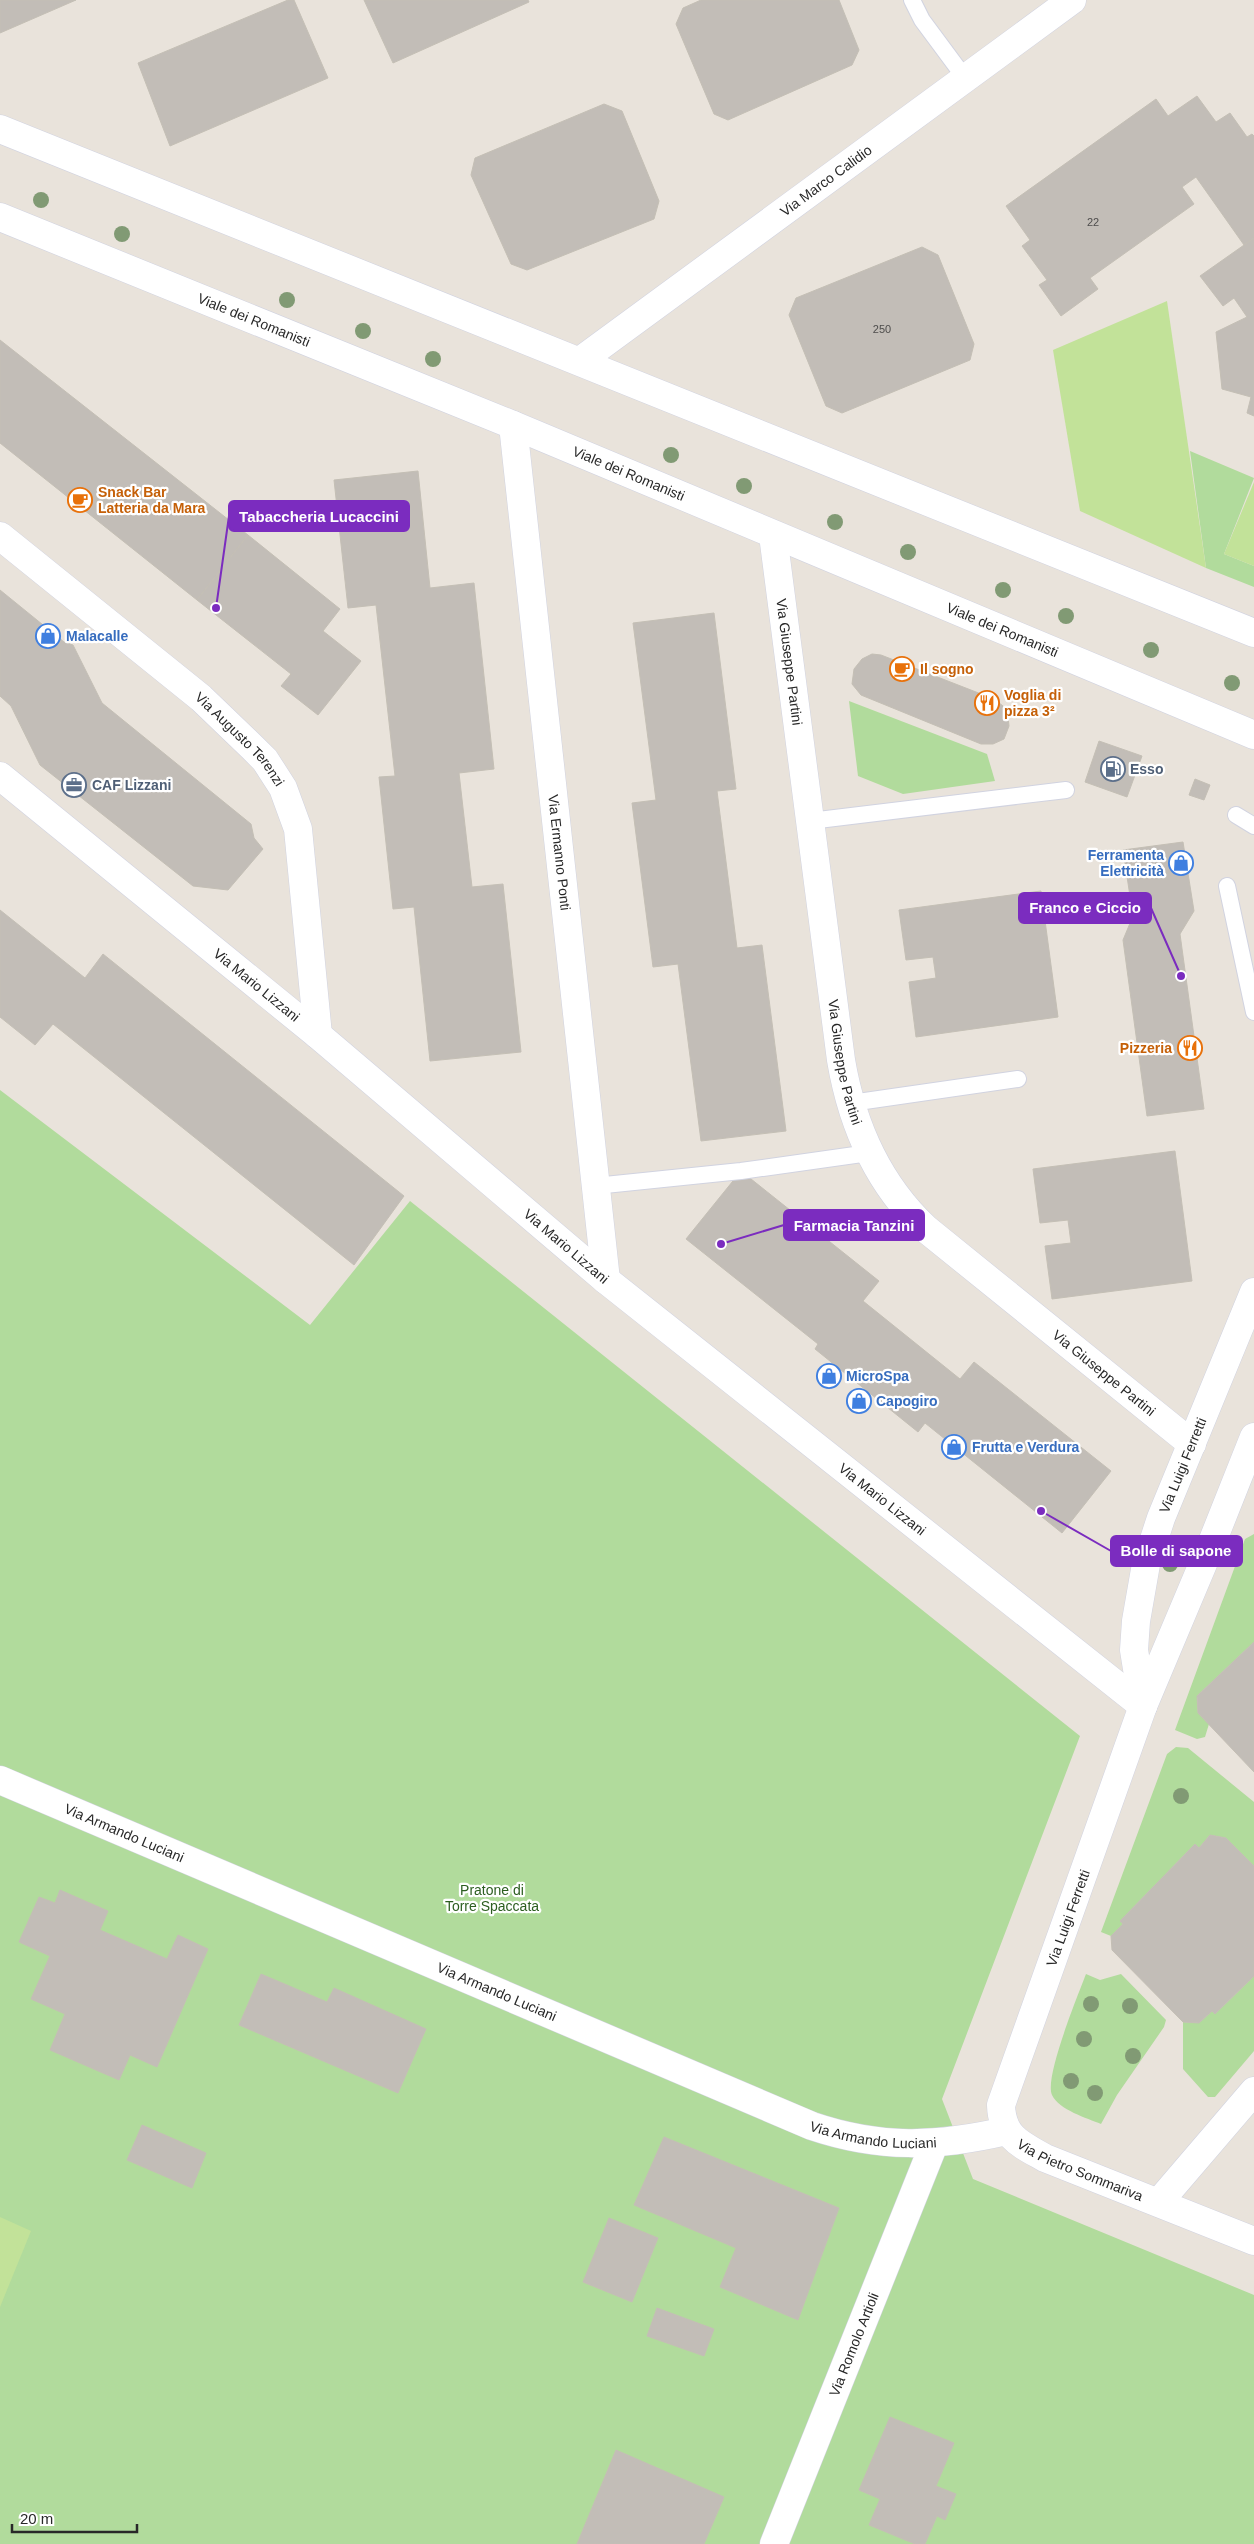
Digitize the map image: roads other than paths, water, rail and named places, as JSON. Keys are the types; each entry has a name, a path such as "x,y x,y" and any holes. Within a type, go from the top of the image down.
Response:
{"street":[{"name":"Via Marco Calidio","path":"580,360 1072,0"},
{"path":"0,129 580,360 1254,633"},
{"name":"Viale dei Romanisti","path":"0,217 513,425 1254,735"},
{"name":"Via Ermanno Ponti","path":"513,425 606,1280"},
{"name":"Via Giuseppe Partini","path":"774,535 841,1060 851,1103 869,1153 891,1190 926,1229 1192,1444"},
{"name":"Via Augusto Terenzi","path":"0,536 201,698 253,748 274,773 290,802 298,829 318,1034"},
{"name":"Via Mario Lizzani","path":"0,776 318,1034 606,1280 1143,1706"},
{"name":"Via Luigi Ferretti","path":"1143,1706 1134,1650 1143,1580 1161,1518 1254,1292"},
{"name":"Via Luigi Ferretti","path":"1006,2132 1001,2106 1143,1706 1254,1437"},
{"name":"Via Armando Luciani","path":"0,1780 801,2122 869,2141 898,2144 934,2144 1006,2132"},
{"name":"Via Pietro Sommariva","path":"1159,2202 1254,2091"},
{"name":"Via Pietro Sommariva","path":"1006,2132 1022,2145 1045,2158 1254,2241"},
{"name":"Via Romolo Artioli","path":"774,2544 934,2144"}],"lane":[{"path":"912,0 922,20 965,78"},
{"path":"810,821 1066,790"},
{"path":"1236,815 1254,826"},
{"path":"1226,886 1254,1012"},
{"path":"851,1103 1018,1079"},
{"path":"595,1186 741,1170 869,1153"}],"place":[{"name":"Snack Bar Latteria da Mara","path":"80,500"},
{"name":"Tabaccheria Lucaccini","path":"216,608"},
{"name":"Malacalle","path":"48,636"},
{"name":"Il sogno","path":"902,669"},
{"name":"Voglia di pizza 3²","path":"987,703"},
{"name":"Esso","path":"1113,769"},
{"name":"CAF Lizzani","path":"74,785"},
{"name":"Ferramenta Elettricità","path":"1181,863"},
{"name":"Franco e Ciccio","path":"1181,976"},
{"name":"Pizzeria","path":"1190,1048"},
{"name":"Farmacia Tanzini","path":"721,1244"},
{"name":"MicroSpa","path":"829,1376"},
{"name":"Capogiro","path":"859,1401"},
{"name":"Frutta e Verdura","path":"954,1447"},
{"name":"Bolle di sapone","path":"1041,1511"}],"park label":[{"name":"Pratone di Torre Spaccata","path":"492,1898"}]}
